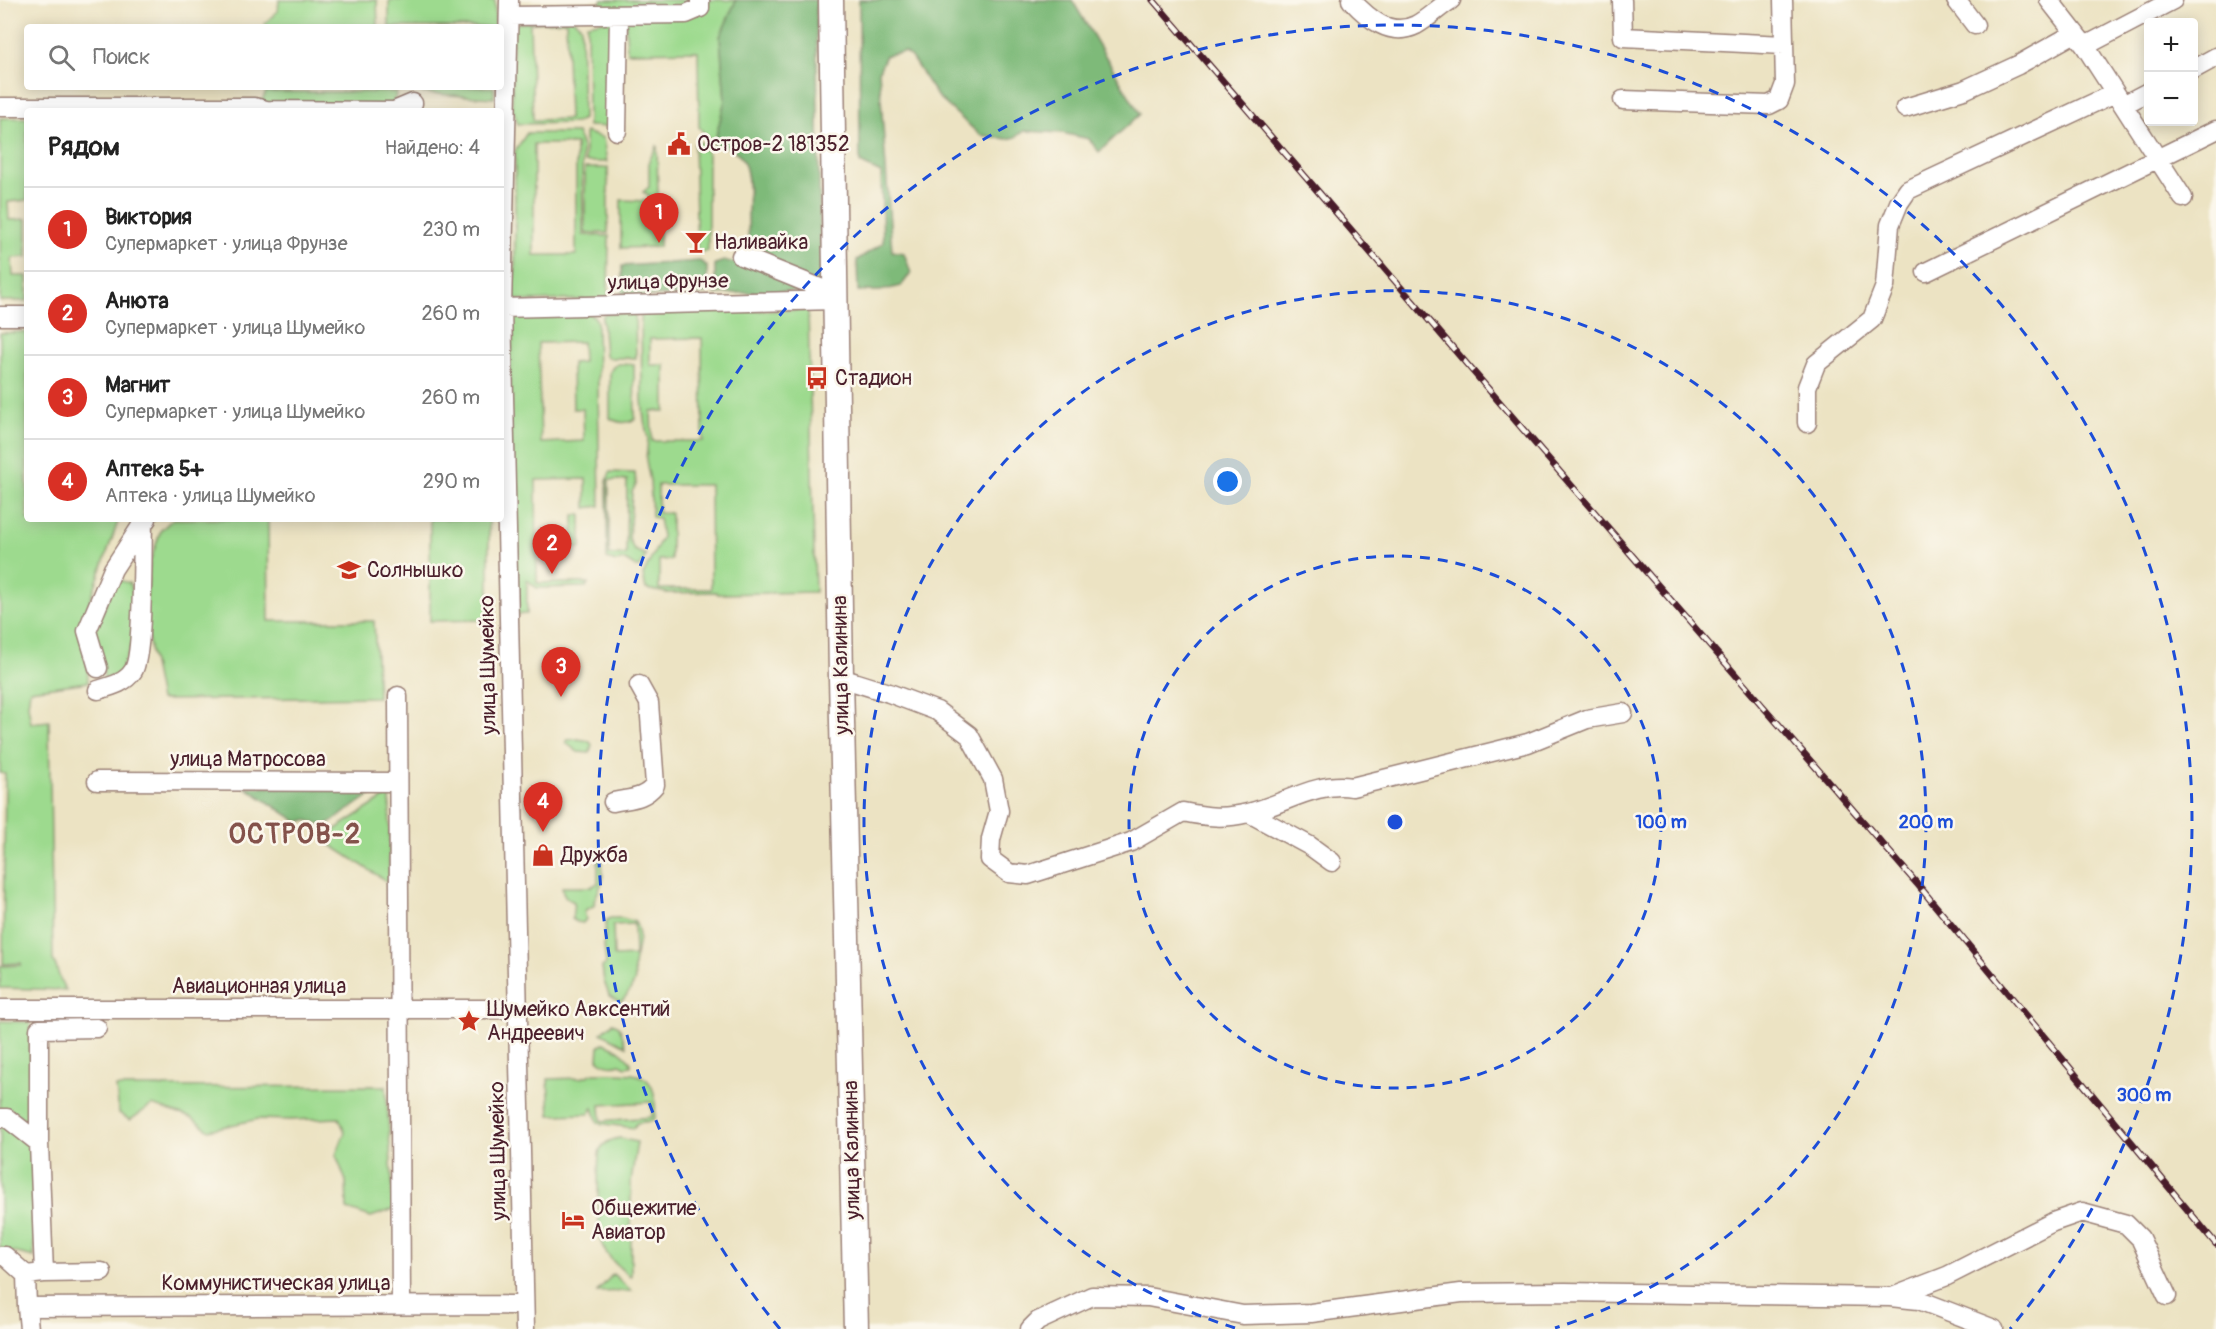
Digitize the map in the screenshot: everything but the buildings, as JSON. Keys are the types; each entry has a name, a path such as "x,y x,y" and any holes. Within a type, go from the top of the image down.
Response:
{"main road":[{"name":"улица Калинина","path":"831,0 841,678 856,1329"}],"street":[{"path":"509,8 619,16 686,14 700,8 700,0"},
{"path":"1351,0 1369,19 1393,30 1416,25 1451,0"},
{"path":"1622,0 1623,37 1784,45"},
{"path":"1623,100 1769,105 1779,100 1785,84 1783,0"},
{"path":"1956,0 1975,26"},
{"path":"2049,0 2080,40 2183,198"},
{"path":"1905,108 1964,90 2173,0"},
{"name":"улица Шумейко","path":"504,258 509,8"},
{"path":"617,131 619,16"},
{"path":"2198,66 2216,57"},
{"path":"1807,423 1807,387 1816,364 1872,319 1885,286 1890,225 1899,203 1908,190 2119,99 2144,93"},
{"path":"401,108 413,103"},
{"path":"0,107 258,108"},
{"path":"1926,272 2216,130"},
{"path":"741,256 835,297"},
{"name":"улица Фрунзе","path":"504,308 835,297"},
{"path":"0,316 24,316"},
{"name":"улица Шумейко","path":"504,355 525,1329"},
{"path":"98,668 87,631 113,569 144,522"},
{"path":"98,690 120,684 134,669 140,641 145,522"},
{"path":"841,678 938,711 969,735 993,779 999,811 991,839 990,859 1009,873 1028,875 1131,842 1183,812 1214,818 1249,813 1305,793 1338,785 1352,787 1528,743 1587,719 1623,713"},
{"path":"613,802 648,794 655,785 649,703 639,685"},
{"path":"398,696 400,1305"},
{"name":"улица Матросова","path":"97,781 398,782"},
{"path":"1249,813 1310,846 1332,862"},
{"name":"Авиационная улица","path":"0,1009 518,1009"},
{"path":"29,1329 27,1307 35,1274 39,1143 39,1029 97,1028"},
{"path":"0,1118 7,1118 39,1143"},
{"path":"1890,1298 1947,1276 2053,1222 2082,1212 2126,1224 2140,1238 2167,1296"},
{"path":"0,1256 4,1256 35,1274 102,1272"},
{"path":"1030,1329 1038,1321 1092,1296 1148,1297 1243,1315 1311,1313 1461,1293 1565,1292 1919,1300 1994,1329"},
{"name":"Коммунистическая улица","path":"27,1307 524,1305"}],"green space":[{"path":"279,0 377,0 378,24 265,24 278,11"},
{"path":"389,0 495,0 495,24 389,24"},
{"path":"602,0 736,0 720,37 725,100 714,145 699,127 698,51 627,52 625,11 595,11"},
{"path":"736,0 816,0 821,290 715,294 715,264 724,261 740,263 746,252 748,240 749,191 746,169 736,152 727,147 714,145 725,100 720,37"},
{"path":"859,0 1072,0 1140,114 1099,152 1089,139 1062,133 1024,131 1016,137 1007,139 980,135 937,96 911,57 904,52 886,55 879,71 892,251 904,253 911,273 901,286 880,291 858,291 857,260 883,243 881,173 860,163"},
{"path":"571,17 581,26 583,119 576,123 518,124 512,107 513,24","holes":["566,21 569,119 533,120 530,23"]},
{"path":"614,19 615,127 588,126 587,24"},
{"path":"422,90 494,90 494,98 423,93"},
{"path":"266,92 397,92 391,108 260,105"},
{"path":"0,118 24,118 24,200 8,202 9,220 24,219 24,257 12,258 13,276 24,276 24,301 0,301"},
{"path":"585,132 603,138 607,162 585,162"},
{"path":"527,133 577,133 582,147 583,235 609,236 608,299 527,301 510,299 515,271 515,151","holes":["534,144 576,144 576,255 534,255"]},
{"path":"701,142 708,154 708,251 697,252 694,144"},
{"path":"657,145 659,247 621,248 621,200 649,201 649,195 643,192 649,187 649,161"},
{"path":"585,168 608,168 608,233 585,233"},
{"path":"700,261 707,266 707,294 622,297 622,266"},
{"path":"808,310 815,592 718,594 716,592 667,593 646,589 643,575 662,537 659,518 652,517 646,460 648,439 642,400 641,312","holes":["702,338 703,441 652,441 651,411 665,411 665,365 650,365 650,339","658,485 710,485 711,589 659,589 659,560 671,560 671,513 658,513"]},
{"path":"635,312 636,358 605,356 602,318 604,314"},
{"path":"587,313 594,316 597,321 600,506 586,508 586,479 536,480 537,583 588,583 586,587 537,588 527,580 527,614 512,615 508,318 513,315","holes":["582,342 583,362 572,363 573,409 583,409 584,441 541,443 538,343"]},
{"path":"24,332 24,522 118,522 80,629 87,657 88,682 30,690 28,705 31,723 49,721 53,960 66,990 0,988 0,966 21,965 21,963 3,964 5,774 0,773 0,333"},
{"path":"618,364 634,364 635,419 632,421 619,422 610,418 610,372"},
{"path":"610,472 635,473 636,484 632,492 629,539 634,550 646,555 640,567 625,560 616,562 607,559 607,481","holes":["609,480 627,480 626,555 609,555"]},
{"path":"574,515 581,515 581,548 573,548"},
{"path":"170,522 268,522 269,621 374,621 378,697 160,700 144,617 150,562 161,530"},
{"path":"430,522 489,522 489,620 430,621"},
{"path":"116,579 129,583 135,598 133,642 120,673 104,680 103,664 94,632"},
{"path":"567,740 589,741 592,745 590,753 578,752 566,743"},
{"path":"245,787 381,788 325,826 306,820 298,822"},
{"path":"390,794 389,883 329,844 328,834"},
{"path":"602,854 603,880 594,901 595,905 584,911 586,919 583,923 577,922 572,919 574,902 566,897 562,887 591,887 598,883 598,855"},
{"path":"610,918 622,918 635,922 638,928 638,945 634,962 635,979 620,1002 609,995 604,981 602,967 606,964 604,945 606,921","holes":["634,924 635,956 614,957 613,925"]},
{"path":"0,1021 30,1022 30,1122 8,1109 0,1109"},
{"path":"613,1023 619,1026 626,1046 601,1033"},
{"path":"604,1043 622,1053 631,1062 631,1066 608,1065 600,1061 598,1059 599,1046"},
{"path":"594,1073 641,1076 653,1089 655,1118 651,1121 637,1123 634,1128 598,1123 593,1108 589,1114 550,1115 548,1079 581,1078","holes":["651,1102 652,1117 601,1121 600,1105"]},
{"path":"386,1086 394,1209 371,1217 347,1209 346,1181 336,1155 345,1132 339,1118 258,1119 209,1130 192,1118 152,1105 130,1120 119,1113 116,1087"},
{"path":"0,1125 5,1125 33,1149 34,1257 0,1249"},
{"path":"619,1138 637,1142 631,1181 631,1277 610,1257 603,1247 600,1236 598,1180 600,1150 606,1143"},
{"path":"613,1274 632,1291 597,1292"}],"railway":[{"path":"1153,0 1919,886 2216,1244"}],"place":[{"name":"Остров-2 181352","path":"679,144"},
{"name":"Наливайка","path":"696,242"},
{"name":"Виктория","path":"659,243"},
{"name":"Стадион","path":"817,378"},
{"name":"Солнышко","path":"349,570"},
{"name":"Анюта","path":"552,574"},
{"name":"Магнит","path":"561,697"},
{"name":"Аптека 5+","path":"543,832"},
{"name":"Дружба","path":"543,855"},
{"name":"Шумейко Авксентий Андреевич","path":"469,1021"},
{"name":"Общежитие Авиатор","path":"573,1220"}],"district":[{"name":"ОСТРОВ-2","path":"295,834"}]}
